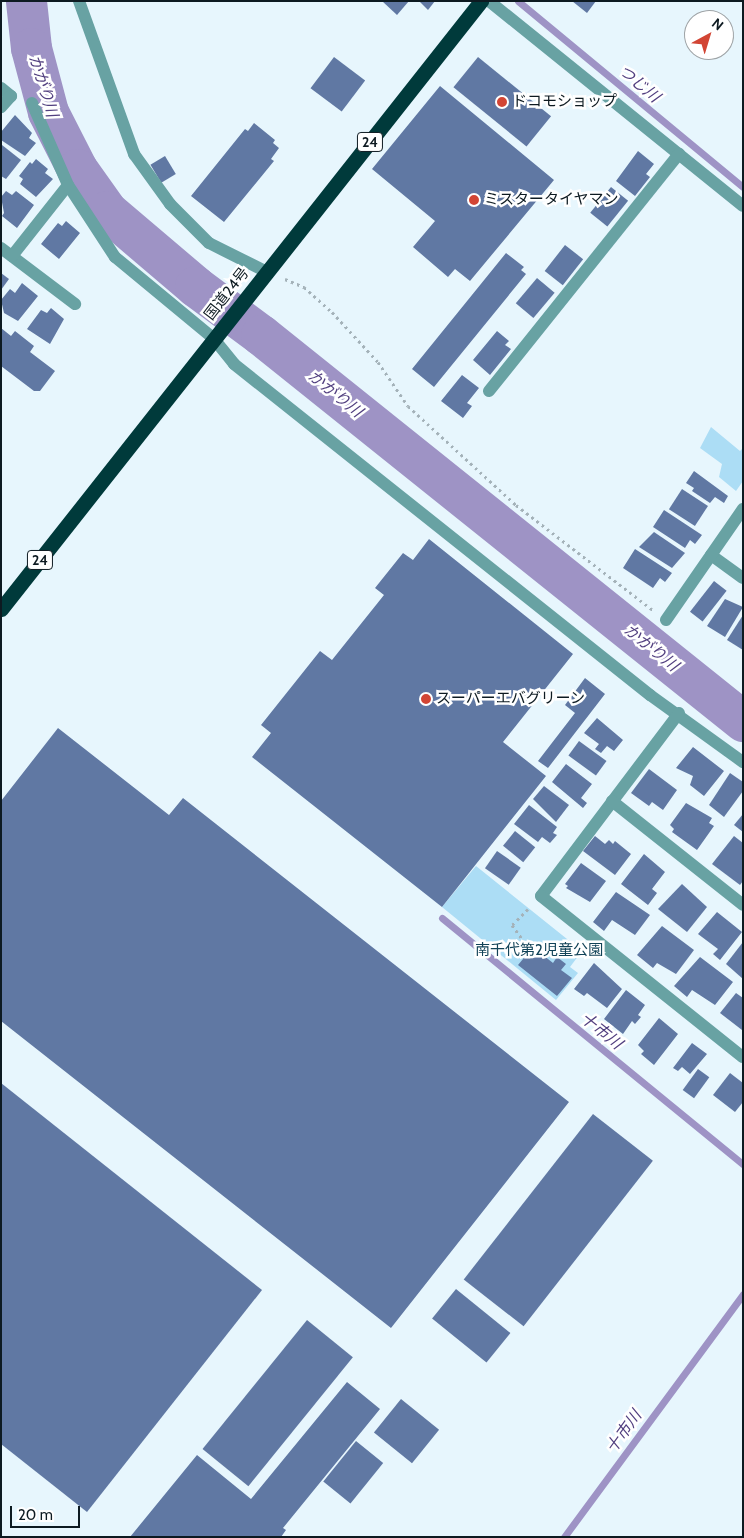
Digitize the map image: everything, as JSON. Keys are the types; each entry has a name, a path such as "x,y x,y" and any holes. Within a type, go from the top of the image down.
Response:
{"highway":[{"name":"国道24号","path":"1,609 481,1"}],"street":[{"path":"79,1 134,154 170,204 209,243 262,278"},
{"path":"488,1 743,206"},
{"path":"1,88 10,96 1,107"},
{"path":"32,103 68,185 115,256 217,335 234,364 650,695 678,712 743,762"},
{"path":"489,392 679,154"},
{"path":"68,185 6,252 75,304"},
{"path":"666,620 743,509"},
{"path":"711,554 743,578"},
{"path":"678,712 541,896 743,1056"},
{"path":"612,801 743,905"}],"path":[{"path":"262,278 304,287 378,362 408,406 516,505 666,620"},
{"path":"529,948 512,925 541,896"}],"green space":[{"path":"711,427 740,451 743,448 743,481 736,491 719,477 722,464 700,448"},
{"name":"南千代第2児童公園","path":"476,866 582,951 570,967 578,973 556,1000 442,907"}],"building":[{"path":"382,1 409,1 397,15"},
{"path":"419,1 435,1 428,10"},
{"path":"572,1 596,1 587,13"},
{"path":"334,57 365,80 342,112 311,88"},
{"name":"ドコモショップ","path":"478,57 551,116 527,146 453,87"},
{"name":"ミスタータイヤマン","path":"440,86 554,180 470,281 455,269 448,277 413,247 435,221 372,169"},
{"path":"15,115 32,133 29,138 36,143 25,156 1,140 1,132"},
{"path":"254,123 275,140 273,143 279,148 271,159 274,161 224,222 191,196 245,129 248,131"},
{"path":"2,145 21,160 6,179 1,176"},
{"path":"638,151 654,164 646,174 650,177 635,196 616,181"},
{"path":"165,156 176,174 161,183 150,165"},
{"path":"36,159 48,169 45,173 53,179 36,197 20,184 23,179 19,176 30,162 32,164"},
{"path":"611,187 628,201 607,226 590,213"},
{"path":"6,191 12,195 16,191 34,205 17,228 2,216 4,213 1,197"},
{"path":"66,221 80,233 59,259 41,244 58,223 62,226"},
{"path":"565,245 583,259 563,285 545,271"},
{"path":"506,253 524,267 521,270 526,274 434,387 412,369"},
{"path":"1,273 9,279 1,290"},
{"path":"537,278 555,293 533,318 516,303"},
{"path":"22,283 38,296 18,321 4,313 1,300 10,289 15,293"},
{"path":"51,308 64,319 50,344 27,329 41,310 47,313"},
{"path":"1,328 11,336 15,331 34,346 30,352 55,371 40,391 34,391 1,366"},
{"path":"497,331 509,341 505,345 511,349 490,375 473,360"},
{"path":"462,375 479,388 467,403 472,406 463,418 441,401"},
{"path":"694,471 728,496 724,503 715,497 710,503 692,491 694,488 686,483"},
{"path":"682,489 708,506 695,526 669,509"},
{"path":"664,510 702,535 695,544 690,540 685,548 653,527"},
{"path":"654,532 685,553 672,568 639,547"},
{"path":"429,539 573,654 503,742 546,776 442,907 252,757 271,733 261,725 320,651 332,660 384,595 375,588 403,553 413,560"},
{"path":"635,549 672,573 665,582 660,578 653,588 623,568"},
{"path":"714,581 727,591 703,622 690,612"},
{"path":"725,599 743,607 725,637 707,626"},
{"path":"743,615 743,650 727,640"},
{"path":"585,678 605,694 548,768 538,761 575,713 565,705"},
{"path":"597,718 623,740 614,751 607,746 601,753 595,749 599,744 584,733"},
{"path":"58,728 169,815 183,798 569,1102 391,1328 1,1021 1,801"},
{"path":"579,741 607,761 596,776 568,756"},
{"path":"693,747 724,771 704,796 690,785 693,776 676,768"},
{"path":"566,764 592,784 581,798 587,803 583,808 552,782"},
{"path":"649,769 677,790 663,810 652,802 649,806 631,793"},
{"path":"730,773 743,782 743,791 724,817 709,805"},
{"path":"544,786 569,805 556,822 533,799"},
{"path":"686,803 712,818 709,823 714,826 697,850 672,832 674,829 670,825"},
{"path":"529,805 557,827 553,833 557,835 550,843 542,837 538,842 514,824"},
{"path":"743,814 743,832 734,825"},
{"path":"515,831 535,847 523,862 503,846"},
{"path":"595,836 605,844 609,840 613,844 615,841 631,854 615,875 583,851"},
{"path":"734,836 743,843 743,881 740,885 712,864"},
{"path":"497,851 521,868 509,885 485,868"},
{"path":"644,854 665,872 652,889 657,893 648,905 621,884"},
{"path":"581,863 606,881 590,902 566,888 568,886 565,884"},
{"path":"682,884 707,907 687,932 658,909"},
{"path":"616,892 650,915 635,935 612,920 604,931 593,922"},
{"path":"717,912 742,932 720,960 713,954 718,949 698,934"},
{"path":"662,926 694,950 676,974 657,963 653,968 637,955"},
{"path":"743,942 743,979 726,964"},
{"path":"533,947 553,963 557,957 566,964 561,970 572,978 557,996 518,965"},
{"path":"700,957 733,982 715,1005 692,990 687,997 674,986"},
{"path":"594,963 622,989 607,1008 587,993 584,996 574,989"},
{"path":"626,990 645,1005 638,1015 641,1017 635,1024 632,1021 623,1034 604,1019"},
{"path":"736,993 743,998 742,1030 720,1013"},
{"path":"659,1018 678,1034 654,1065 641,1054 644,1051 638,1045"},
{"path":"692,1043 707,1054 690,1074 682,1067 678,1071 673,1068"},
{"path":"698,1069 709,1077 694,1098 683,1090"},
{"path":"730,1073 743,1083 743,1102 735,1112 713,1095"},
{"path":"1,1083 262,1290 87,1512 1,1444"},
{"path":"593,1114 653,1161 524,1326 464,1279"},
{"path":"456,1289 510,1333 486,1363 432,1319"},
{"path":"307,1320 353,1357 248,1486 203,1449"},
{"path":"347,1382 380,1409 283,1528 286,1530 281,1537 130,1537 197,1455 251,1499"},
{"path":"401,1399 439,1430 412,1463 374,1432"},
{"path":"356,1441 383,1463 350,1503 323,1481"}],"waterway":[{"name":"かがり川","path":"26,1 31,48 48,112 77,169 107,211 195,286 261,335 743,721"},
{"name":"つじ川","path":"518,1 743,187"},
{"name":"十市川","path":"442,918 743,1164"},
{"name":"十市川","path":"564,1537 743,1294"}],"place":[{"name":"ドコモショップ","path":"502,102"},
{"name":"ミスタータイヤマン","path":"474,200"},
{"name":"スーパーエバグリーン","path":"426,699"}]}
